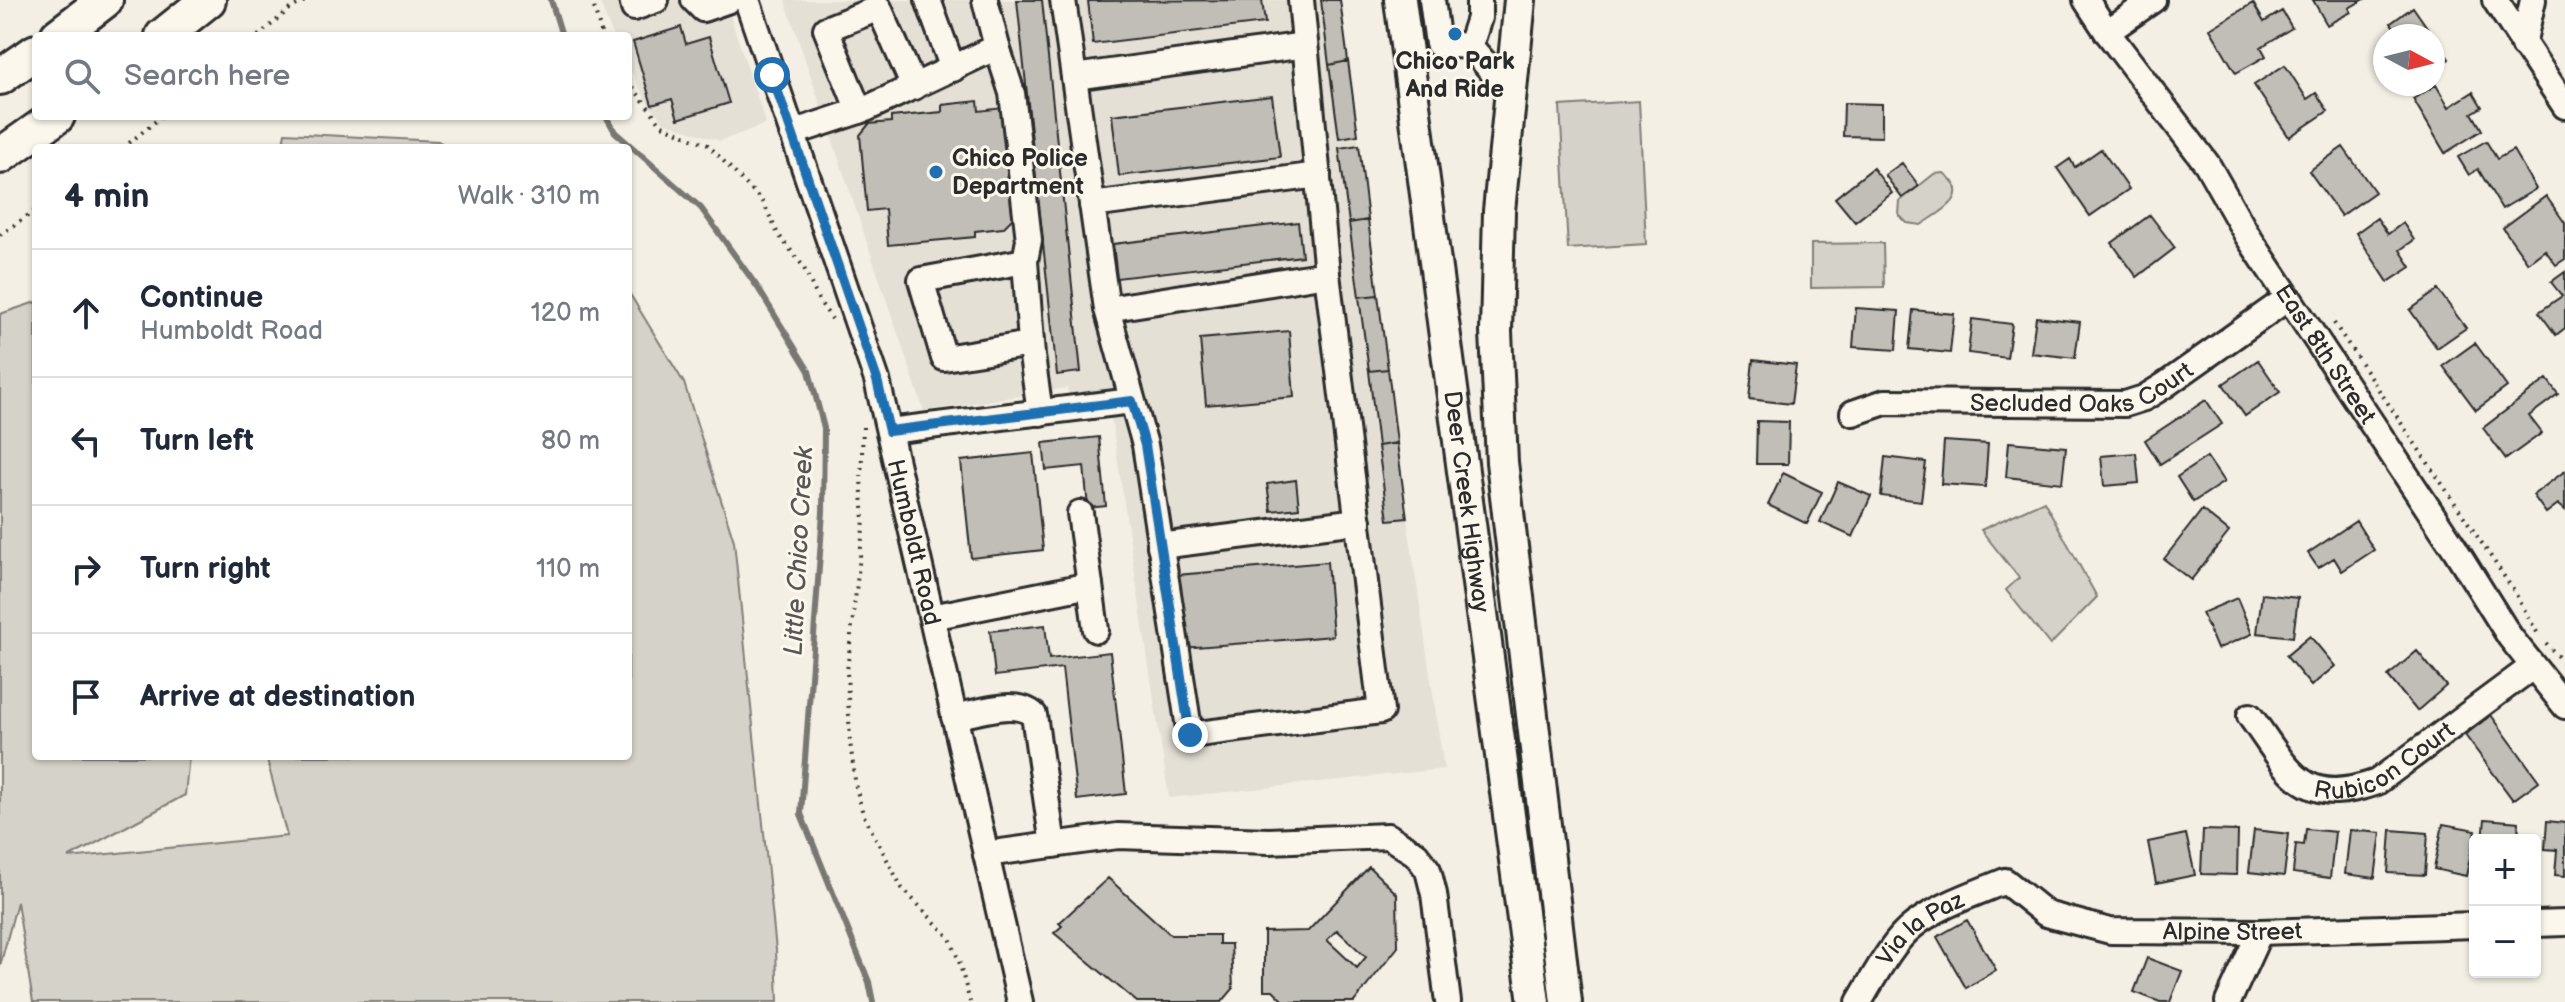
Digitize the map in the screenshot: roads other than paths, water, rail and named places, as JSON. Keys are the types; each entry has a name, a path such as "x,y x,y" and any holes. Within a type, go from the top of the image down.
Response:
{"highway":[{"path":"63,32 105,0"},
{"path":"168,32 208,0"},
{"path":"0,77 32,55"},
{"path":"0,156 51,120"}],"main road":[{"name":"Deer Creek Highway","path":"1400,0 1534,1002"},
{"name":"Deer Creek Highway","path":"1520,0 1499,211 1496,332 1502,462 1566,1002"}],"street":[{"path":"632,0 634,8 656,0"},
{"path":"694,0 703,9 729,0"},
{"name":"Humboldt Road","path":"747,0 877,380 1020,1002"},
{"path":"928,0 953,69"},
{"path":"985,0 1012,93 1029,240 1025,261 1040,413"},
{"path":"1063,0 1107,309 1145,445 1190,735 1381,711 1327,274 1301,0"},
{"path":"1432,0 1438,44 1470,46 1510,92"},
{"path":"1470,46 1479,18 1479,0"},
{"name":"East 8th Street","path":"2086,0 2207,164 2247,235 2288,298 2532,667 2565,706"},
{"path":"2107,32 2153,0"},
{"path":"2495,0 2565,106"},
{"path":"2523,45 2533,0"},
{"path":"859,111 826,29 879,8 914,87"},
{"path":"1074,77 1305,45"},
{"path":"792,133 859,111 997,47"},
{"path":"1092,205 1318,175"},
{"path":"1025,261 921,280 944,358 1031,344"},
{"path":"1107,309 1327,274"},
{"name":"Secluded Oaks Court","path":"1853,413 1885,402 2125,404 2144,398 2165,385 2288,298"},
{"path":"889,431 1132,401"},
{"path":"1080,513 1096,630"},
{"path":"1160,546 1358,521"},
{"path":"932,617 1090,585"},
{"name":"Rubicon Court","path":"2250,716 2293,774 2307,787 2331,792 2354,790 2377,782 2532,667"},
{"path":"954,717 1016,707 1027,708 1034,715 1053,845"},
{"path":"986,854 1118,836 1269,841 1388,836 1416,854 1428,870 1448,1002"},
{"name":"Alpine Street","path":"2005,881 2046,914 2110,931 2260,932 2469,925"},
{"name":"Via la Paz","path":"1859,1002 1912,926 1953,902 2005,881"},
{"path":"2541,924 2565,923"},
{"path":"2228,1002 2260,932"}],"waterway":[{"name":"Little Chico Creek","path":"551,0 561,32"},
{"name":"Little Chico Creek","path":"608,120 615,132 629,144"},
{"name":"Little Chico Creek","path":"632,147 701,208 758,288 809,371 824,428 823,512 801,814 869,982 873,1002"}],"place":[{"name":"Chico Park And Ride","path":"1455,34"},
{"name":"Chico Police Department","path":"936,172"}]}
